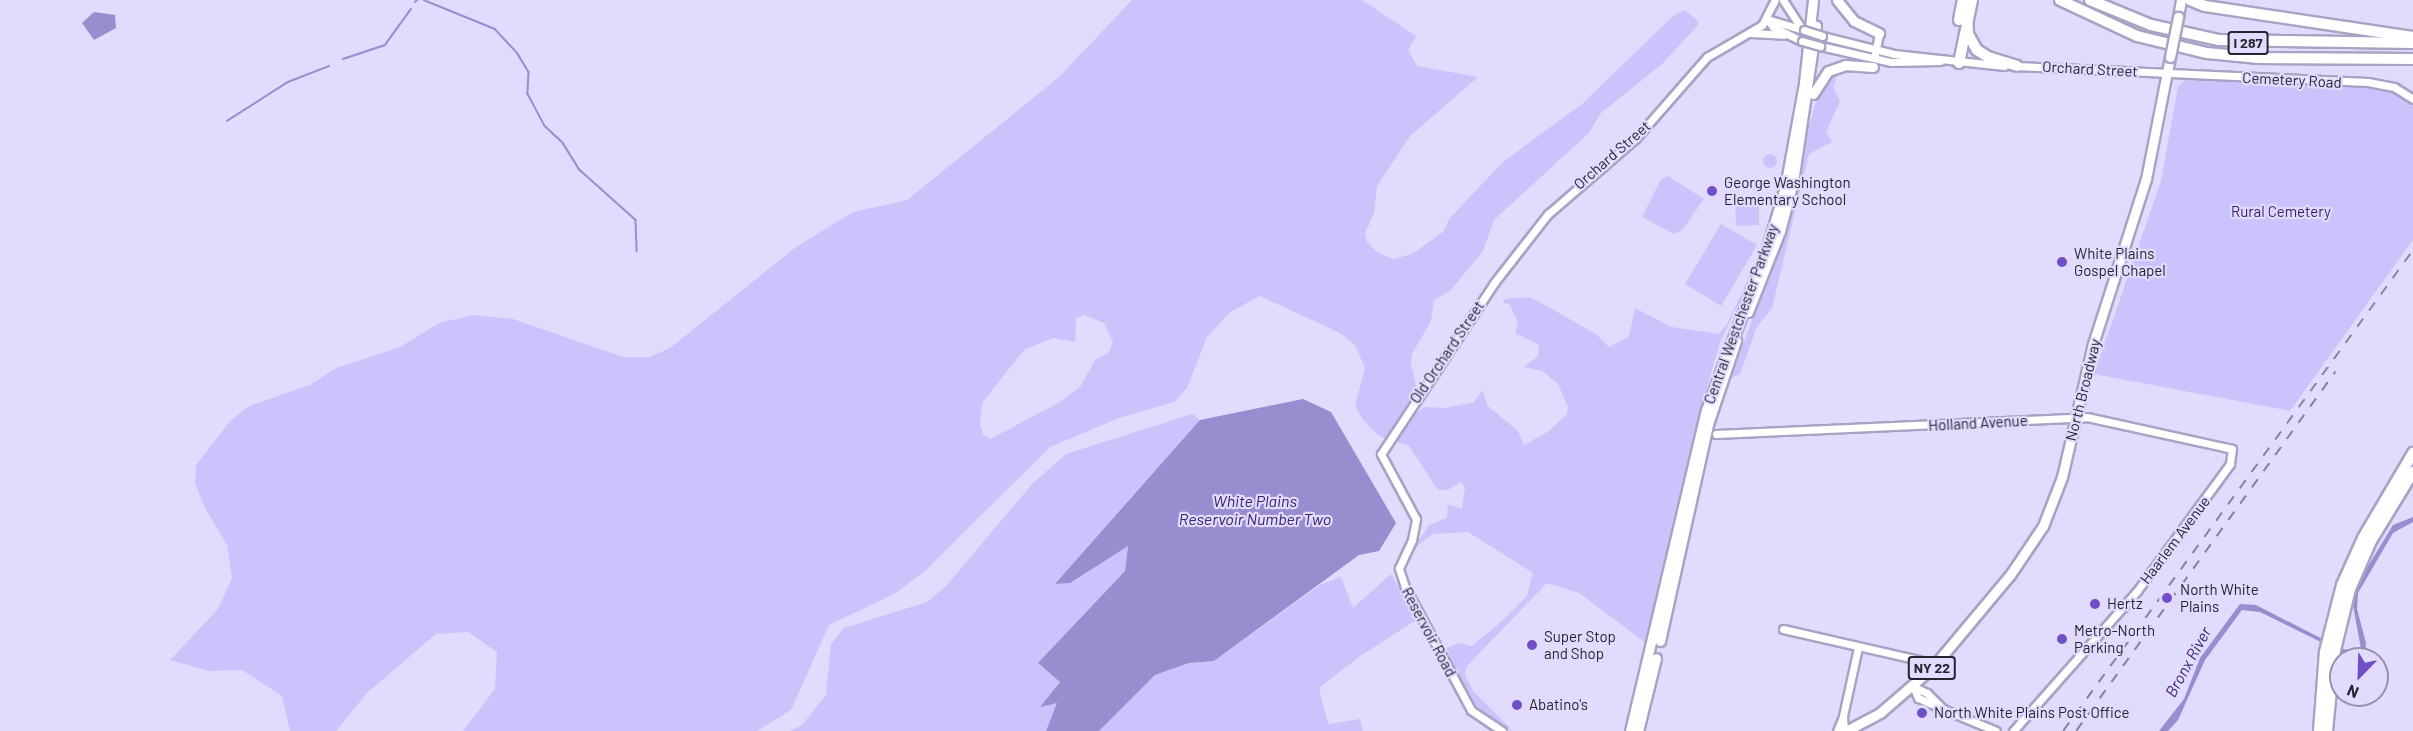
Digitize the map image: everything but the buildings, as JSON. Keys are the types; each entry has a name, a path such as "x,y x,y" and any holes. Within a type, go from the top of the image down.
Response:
{"highway":[{"path":"1956,62 1963,0"},
{"path":"1956,62 1972,0"},
{"name":"I 287","path":"2060,0 2137,36 2207,53 2259,58 2413,59"},
{"name":"I 287","path":"2090,0 2151,25 2219,40 2413,43"},
{"path":"2190,0 2205,6 2413,37"},
{"path":"1967,15 1968,34 1977,50 1988,57 2017,66"},
{"path":"2330,647 2354,556 2413,453"},
{"path":"2332,637 2362,560 2413,472"},
{"path":"2319,731 2329,655"},
{"path":"2326,731 2329,655"}],"main road":[{"name":"Central Westchester Parkway","path":"1630,731 1706,410 1766,250 1785,187 1804,83 1813,0"},
{"name":"Central Westchester Parkway","path":"1638,731 1708,424 1730,357 1780,231 1803,128 1819,0"},
{"path":"1837,0 1854,21 1879,33"},
{"name":"North Broadway","path":"1848,730 1870,720 1933,667 2005,582 2040,532 2062,477 2093,344 2146,179 2181,0"},
{"path":"1803,128 1822,76 1838,66 1873,63"},
{"name":"North Broadway","path":"1862,731 1870,720"}],"street":[{"path":"1775,0 1767,19 1787,35"},
{"path":"1783,0 1804,30"},
{"name":"Orchard Street","path":"1517,253 1567,193 1636,138 1707,57 1751,33 1767,19 1876,51 1940,61 2168,72"},
{"path":"1751,33 1787,35 1873,63 1879,33"},
{"name":"Orchard Street","path":"1873,63 1907,64 1940,61"},
{"name":"Cemetery Road","path":"2168,72 2274,81 2368,82 2394,87 2413,99"},
{"name":"Old Orchard Street","path":"1381,454 1404,415 1517,253"},
{"name":"Holland Avenue","path":"1716,434 2087,417 2220,443 2234,452"},
{"name":"Haarlem Avenue","path":"2013,731 2092,642 2205,502 2230,464 2234,452"},
{"name":"Reservoir Road","path":"1381,454 1416,519 1415,531 1399,568 1405,587 1471,710 1502,731"},
{"path":"1783,629 1919,660 1933,667"},
{"path":"1837,731 1843,717 1858,647"},
{"path":"1913,686 1918,698 1996,731"},
{"path":"1843,717 1848,730"}],"green space":[{"path":"1132,0 1362,0 1416,36 1408,50 1417,66 1478,77 1410,136 1377,186 1374,213 1365,233 1367,242 1377,252 1393,259 1412,254 1443,232 1449,219 1503,162 1582,104 1673,16 1684,10 1696,19 1699,24 1662,64 1601,113 1589,133 1494,220 1483,251 1450,291 1434,300 1431,321 1412,354 1411,364 1417,390 1413,415 1425,407 1445,408 1474,402 1482,390 1488,406 1518,431 1524,445 1549,431 1567,414 1568,407 1558,384 1542,371 1524,367 1538,356 1539,345 1515,333 1518,322 1510,305 1503,302 1505,299 1528,297 1538,301 1596,334 1609,347 1629,336 1635,308 1672,327 1719,334 1727,324 1761,251 1759,262 1720,342 1694,433 1646,643 1579,593 1547,583 1466,667 1465,676 1474,692 1513,731 1480,711 1461,686 1447,648 1459,643 1472,646 1503,620 1527,596 1533,573 1468,532 1433,534 1414,548 1429,525 1447,518 1448,504 1462,509 1465,488 1461,482 1448,490 1438,490 1409,446 1379,436 1363,420 1355,406 1365,368 1355,345 1340,333 1260,296 1230,312 1207,337 1187,388 1174,402 1119,418 1050,447 925,571 896,593 829,625 791,710 757,731 463,731 495,689 497,652 468,632 436,634 367,693 336,731 290,731 282,696 242,670 209,671 170,660 218,609 232,578 227,545 205,508 195,483 196,465 231,420 249,406 310,385 336,368 400,347 439,323 473,315 513,319 623,357 650,357 670,348 796,247 853,212 907,200 1059,77","holes":["1084,315 1104,323 1113,342 1109,352 1095,360 1080,387 1058,403 990,439 983,434 980,424 982,403 1024,350 1053,338 1075,342 1076,318"]},
{"path":"1838,73 1833,87 1840,101 1826,132 1832,142 1809,154 1772,308 1757,327 1740,374 1731,378 1789,219 1804,142 1820,89"},
{"name":"Rural Cemetery","path":"2187,78 2376,88 2395,93 2413,106 2413,240 2290,411 2094,374 2161,181 2178,87"},
{"path":"1770,154 1775,156 1777,161 1775,166 1770,168 1765,166 1763,161 1765,156"},
{"path":"1668,176 1704,199 1683,229 1674,234 1642,217 1661,179"},
{"path":"1735,198 1759,198 1759,225 1736,226"},
{"path":"1721,224 1757,245 1721,306 1685,284"},
{"path":"1192,414 1200,420 1178,448 1056,584 1070,583 1128,545 1125,571 1039,663 1060,682 1041,706 1058,703 1046,731 790,731 802,725 826,695 831,644 844,628 927,602 946,586 1033,483 1066,454"},
{"path":"1391,574 1418,619 1360,656 1319,688 1328,724 1360,719 1363,731 1099,731 1155,675 1189,663 1214,661 1320,585 1341,577 1353,608"}],"water":[{"path":"94,12 115,15 116,28 94,40 82,23"},
{"name":"White Plains Reservoir Number Two","path":"1303,399 1331,412 1396,523 1379,551 1359,555 1214,661 1189,663 1155,675 1099,731 1046,731 1057,703 1040,707 1060,682 1038,663 1125,571 1128,546 1070,583 1055,584 1200,420"},
{"path":"2413,517 2413,522 2393,533 2358,593 2357,609 2366,643 2366,647 2361,647 2352,600 2359,581 2393,525"},
{"path":"2240,604 2256,605 2338,647 2331,647 2260,612 2242,610 2205,660 2178,720 2168,731 2159,731 2184,699 2200,658"}],"waterway":[{"path":"424,0 495,29 518,54 529,72 528,94 545,126 563,143 579,169 636,220 637,251"},
{"path":"343,59 385,45 411,9"},
{"path":"227,121 288,82 329,66"}],"railway":[{"path":"2063,731 2413,250"},
{"path":"2076,731 2335,372"}],"place":[{"name":"George Washington Elementary School","path":"1712,191"},
{"name":"White Plains Gospel Chapel","path":"2062,262"},
{"name":"North White Plains","path":"2167,598"},
{"name":"Hertz","path":"2095,604"},
{"name":"Metro-North Parking","path":"2062,639"},
{"name":"Super Stop and Shop","path":"1532,645"},
{"name":"Abatino's","path":"1517,705"},
{"name":"North White Plains Post Office","path":"1922,713"}],"water label":[{"name":"Bronx River","path":"2188,662"}]}
